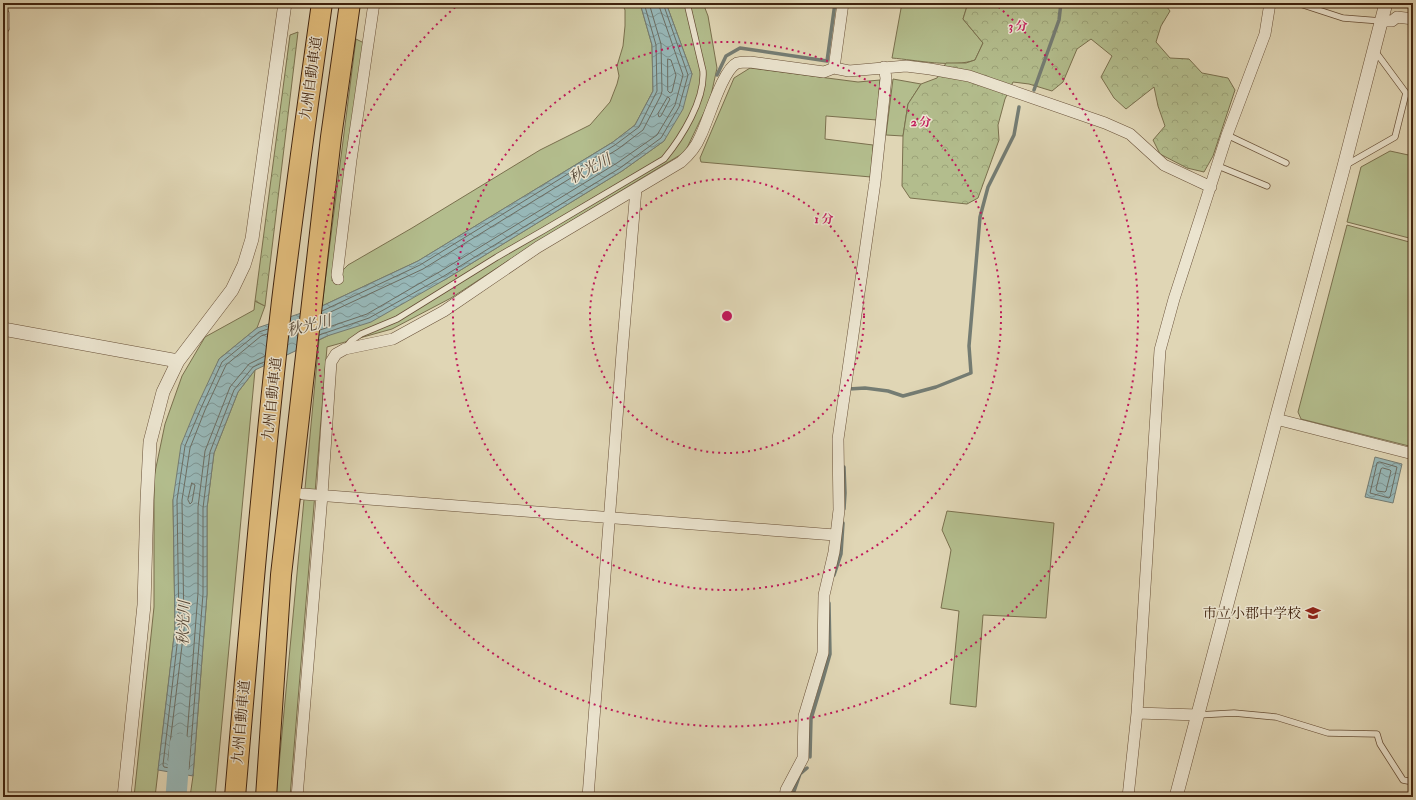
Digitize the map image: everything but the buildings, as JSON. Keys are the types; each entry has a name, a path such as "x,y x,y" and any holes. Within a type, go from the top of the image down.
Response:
{"highway":[{"name":"九州自動車道","path":"235,797 256,558 282,302 303,134 322,3"},
{"name":"九州自動車道","path":"266,797 282,575 331,137 350,3"}],"street":[{"path":"124,797 144,605 150,442 163,392 178,361 232,290 244,264 252,239 285,3"},
{"path":"338,279 337,275 343,225 374,3"},
{"path":"834,68 843,3"},
{"path":"1128,797 1137,713 1160,350 1174,299 1227,135 1265,34 1270,3"},
{"path":"1176,797 1386,3"},
{"path":"3,15 3,27"},
{"path":"1381,21 1392,21 1397,17 1413,19"},
{"path":"297,797 322,495 331,362 336,354 345,349 393,339 444,311 538,247 681,162 688,156 700,138 722,83 732,68 738,63 750,62 824,72 834,68 849,71 884,67 914,67 969,76 1105,123 1130,134 1164,165 1211,187"},
{"path":"785,797 786,790 802,758 804,716 823,653 824,594 834,552 839,510 838,439 875,182 886,78 884,67"},
{"path":"588,797 636,189"},
{"path":"3,329 178,361"},
{"path":"1276,419 1413,454"},
{"path":"303,494 835,535"},
{"path":"1137,713 1198,715"}],"lane":[{"path":"345,349 351,341 361,334 397,319 496,257 550,227 664,159 677,143 693,112 703,81 687,3"},
{"path":"1297,3 1343,18 1381,21"},
{"path":"1344,166 1395,137 1406,93 1374,50"},
{"path":"1227,135 1286,163"},
{"path":"1218,166 1267,186"},
{"path":"1198,715 1234,713 1276,717 1328,733 1377,734 1380,744 1403,780 1413,782"}],"green space":[{"path":"622,3 640,3 652,45 653,91 635,125 613,142 418,261 322,306 356,39 364,43 332,281 348,265 540,150 590,125 610,102 617,84 619,76 617,66 623,46 625,26 625,10"},
{"path":"666,3 703,3 708,16 717,68 710,100 685,152 543,238 451,298 392,329 327,347 290,797 276,797 319,340 446,279 622,171 664,141 692,74"},
{"path":"902,3 968,3 963,19 983,43 975,60 945,63 892,58"},
{"path":"968,3 1164,3 1170,11 1161,26 1156,42 1170,58 1189,59 1202,73 1228,78 1235,90 1213,156 1204,172 1187,168 1160,154 1153,140 1165,126 1158,106 1154,87 1126,109 1114,98 1101,77 1112,56 1091,39 1077,49 1063,82 1052,91 1029,84 1013,82 1005,99 998,125 999,140 978,198 967,204 910,198 902,186 903,136 908,104 921,84 937,78 946,63 966,63 975,60 983,43 963,19"},
{"path":"298,32 265,306 255,301 290,35"},
{"path":"750,68 858,82 880,80 877,120 826,116 825,139 873,145 871,177 701,162 700,158 734,78"},
{"path":"893,79 921,84 908,104 903,136 886,135"},
{"path":"1390,151 1413,156 1413,239 1347,222 1361,167"},
{"path":"1347,225 1413,243 1413,447 1301,419 1298,412"},
{"path":"255,301 265,306 257,328 219,359 173,500 175,628 155,797 134,797 154,607 154,477 165,424 182,376 205,337 254,310"},
{"path":"255,370 215,797 190,797 193,776 207,594 207,508 214,453 238,392"},
{"path":"947,511 1054,523 1046,618 983,615 976,707 950,704 959,611 941,608 951,550 942,530"}],"water":[{"path":"640,3 666,3 692,74 683,109 664,141 622,171 446,279 371,322 327,336 255,370 238,392 214,453 207,508 207,594 193,776 158,770 175,628 173,500 181,445 219,359 257,328 322,306 418,261 613,142 635,125 653,91 652,45"},
{"path":"1375,457 1402,464 1393,503 1365,497"}],"waterway":[{"path":"717,75 726,56 740,48 827,61 835,3"},
{"path":"1034,90 1059,20 1061,3"},
{"path":"849,391 849,389 865,388 888,391 903,396 936,387 971,373 969,346 980,217 988,187 1014,135 1019,107"},
{"path":"844,467 844,509"},
{"path":"834,575 841,554 843,523"},
{"path":"810,757 811,719 830,654 829,603"},
{"name":"秋光川","path":"176,797 180,744"},
{"path":"792,797 800,774 807,768"}],"place":[{"name":"市立小郡中学校","path":"1313,613"}]}
